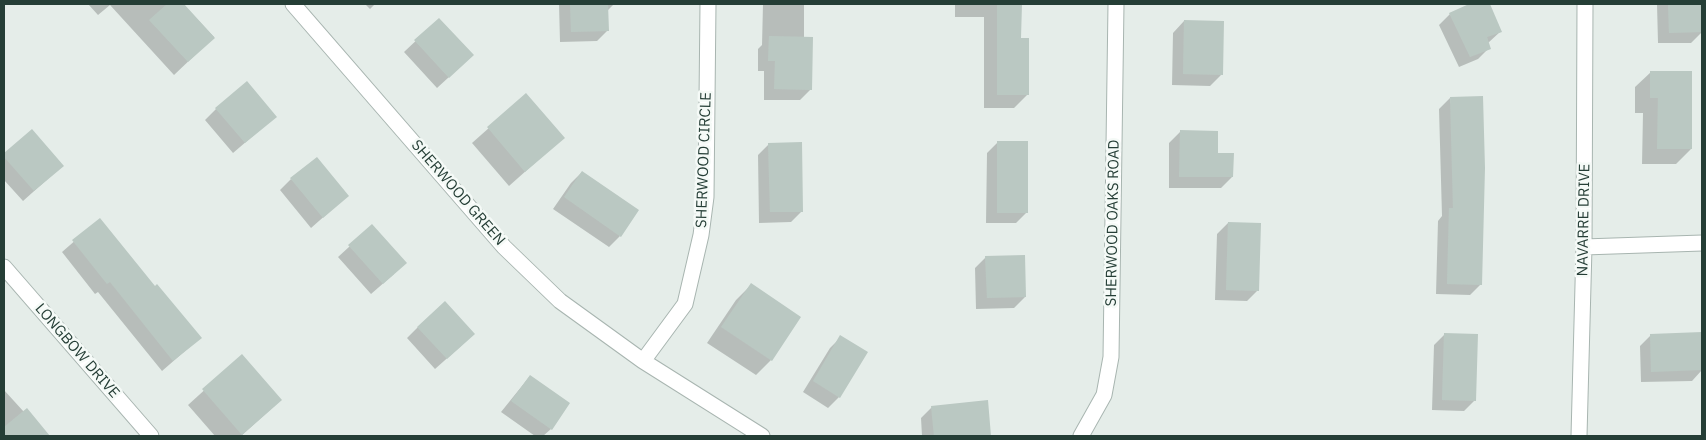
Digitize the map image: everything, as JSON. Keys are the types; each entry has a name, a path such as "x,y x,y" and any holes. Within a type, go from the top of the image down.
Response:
{"street":[{"name":"SHERWOOD GREEN","path":"293,4 504,247 560,301 642,361"},
{"name":"SHERWOOD CIRCLE","path":"642,361 685,304 701,235 706,197 708,4"},
{"name":"SHERWOOD OAKS ROAD","path":"1081,436 1104,394 1111,357 1116,4"},
{"name":"NAVARRE DRIVE","path":"1580,436 1584,247 1585,4"},
{"path":"1584,247 1702,242"},
{"name":"LONGBOW DRIVE","path":"4,266 151,436"},
{"path":"642,361 762,436"}],"building":[{"path":"167,4 184,4 215,38 188,62 149,20"},
{"path":"570,4 608,4 609,31 571,32"},
{"path":"997,4 1022,4 1021,38 1029,38 1029,95 997,95"},
{"path":"1469,4 1490,4 1502,32 1487,37 1491,49 1470,57 1449,13"},
{"path":"1668,4 1702,4 1702,32 1669,33"},
{"path":"439,18 474,55 449,78 414,40"},
{"path":"1184,20 1224,21 1223,75 1183,74"},
{"path":"769,36 813,37 812,90 774,89 775,61 768,61"},
{"path":"1650,71 1692,71 1692,149 1657,149 1658,98 1650,98"},
{"path":"247,81 277,117 245,143 215,108"},
{"path":"526,93 565,138 525,172 487,127"},
{"path":"1483,96 1485,168 1482,285 1447,284 1449,208 1453,208 1450,97"},
{"path":"32,129 64,166 34,191 4,157 4,153"},
{"path":"1180,130 1218,131 1218,153 1234,153 1233,177 1179,177"},
{"path":"997,141 1028,141 1028,213 997,213"},
{"path":"802,142 803,212 770,212 768,143"},
{"path":"317,157 349,196 323,218 290,178"},
{"path":"582,171 639,210 621,237 564,197"},
{"path":"100,218 155,286 157,284 202,338 173,361 110,282 107,284 72,240"},
{"path":"1228,222 1261,223 1259,291 1226,290"},
{"path":"372,224 407,263 383,284 348,245"},
{"path":"1025,255 1026,297 987,298 985,256"},
{"path":"751,283 801,317 772,361 721,327"},
{"path":"445,301 475,334 447,359 417,327"},
{"path":"1702,332 1702,370 1651,372 1650,334"},
{"path":"1444,333 1478,334 1476,401 1442,400"},
{"path":"840,335 868,352 840,398 813,381"},
{"path":"242,354 282,400 242,435 202,389"},
{"path":"530,375 570,403 552,430 511,401"},
{"path":"988,400 991,436 934,436 931,406"},
{"path":"27,408 50,436 4,436 4,427"}]}
